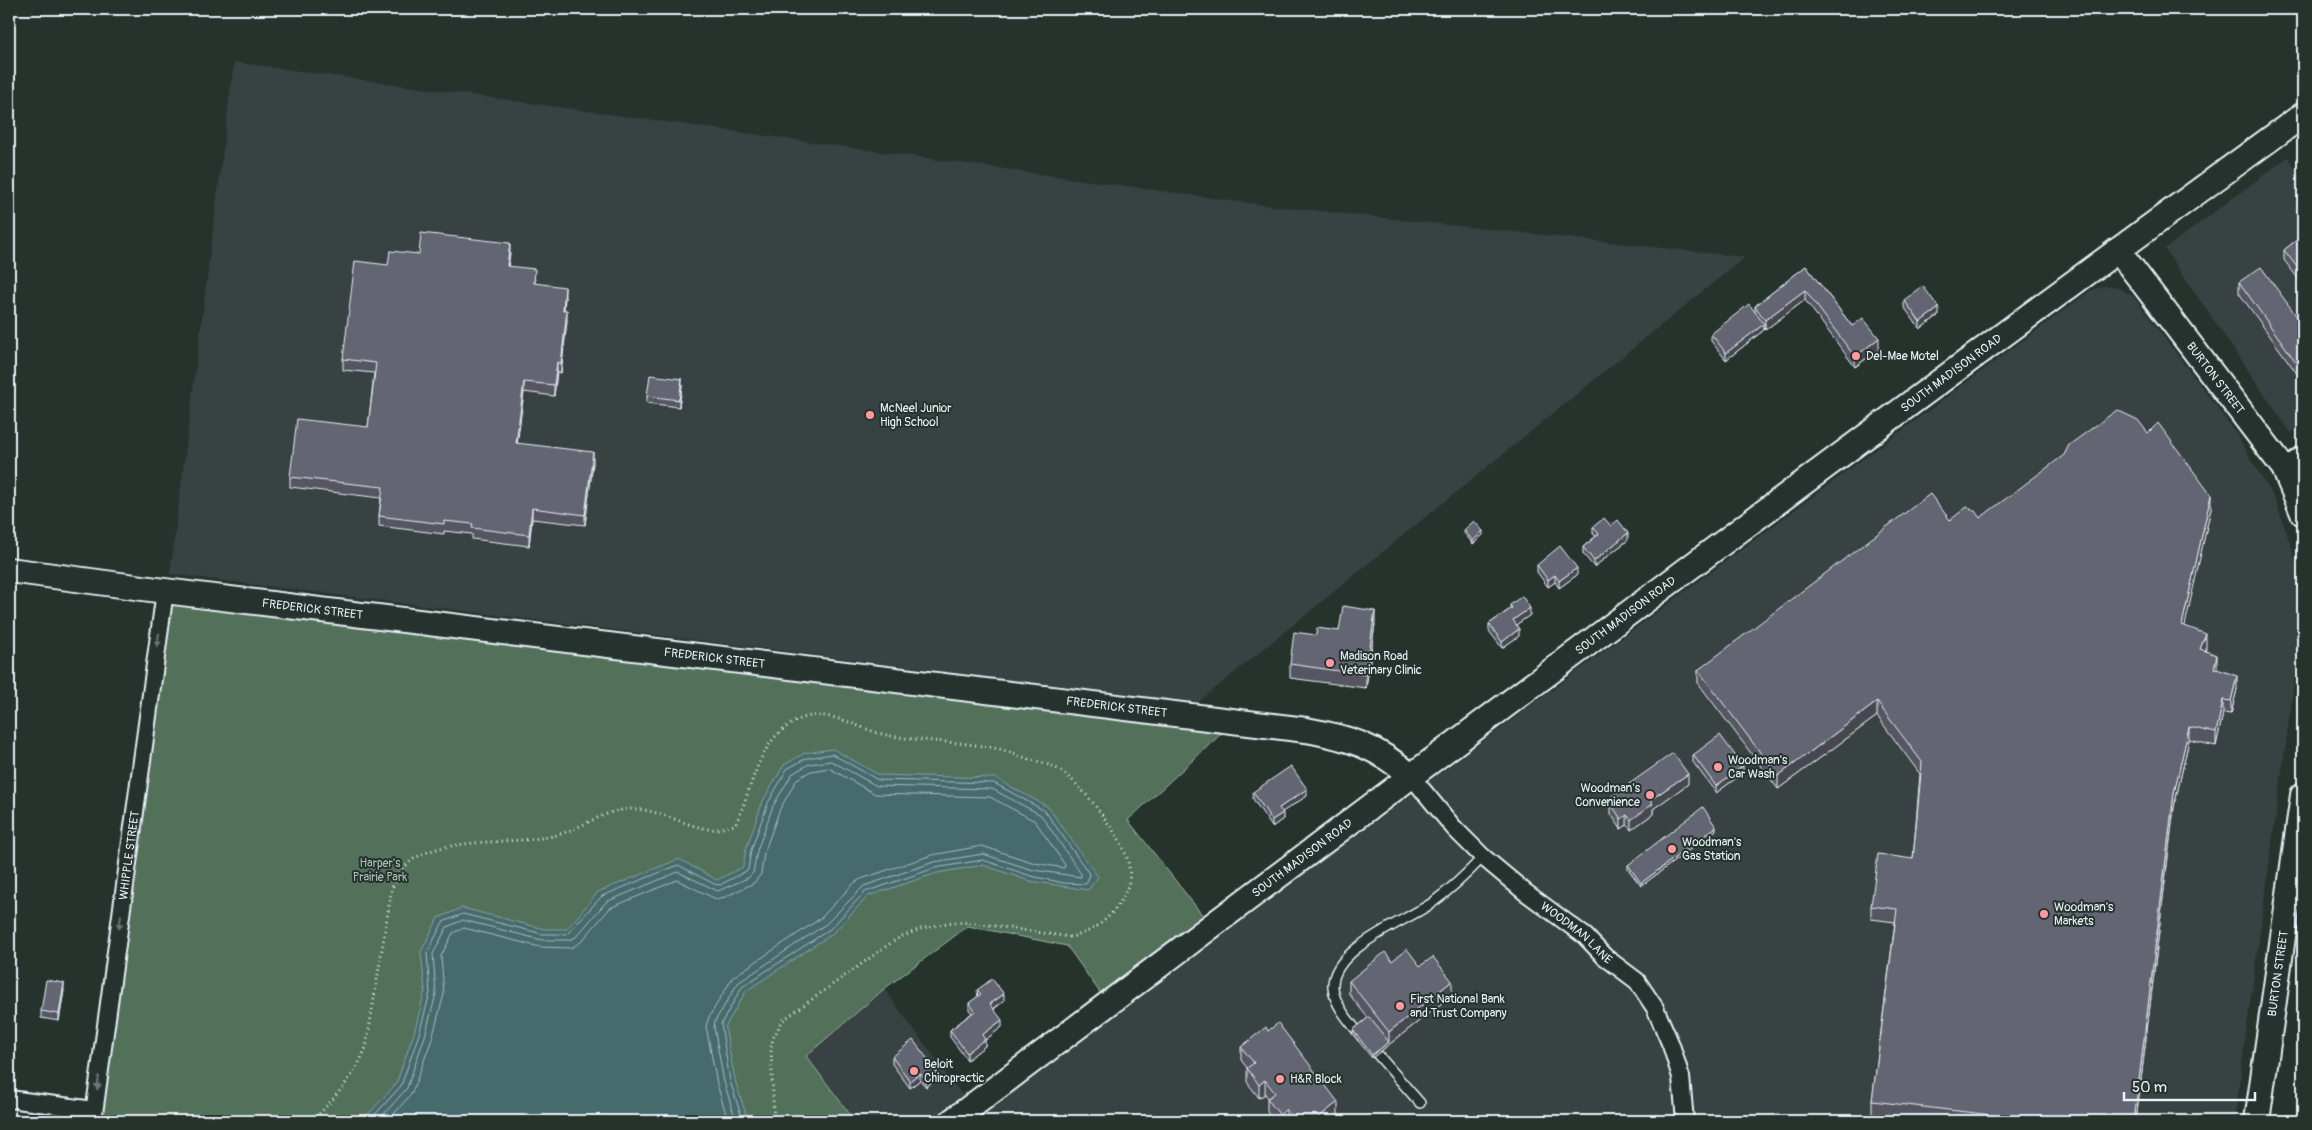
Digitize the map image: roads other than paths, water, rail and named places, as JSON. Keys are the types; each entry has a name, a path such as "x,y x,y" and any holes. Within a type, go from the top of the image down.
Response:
{"street":[{"name":"SOUTH MADISON ROAD","path":"952,1121 1411,776 2118,250 2303,115"},
{"name":"BURTON STREET","path":"2118,250 2284,468 2303,513"},
{"path":"2284,468 2303,454"},
{"name":"FREDERICK STREET","path":"9,570 165,591 1306,730 1362,743 1392,760 1411,776"},
{"name":"WHIPPLE STREET","path":"93,1116 165,591"},
{"name":"WOODMAN LANE","path":"1411,776 1454,828 1483,857 1525,892 1585,936 1605,957 1637,981 1655,1008 1671,1045 1681,1077 1685,1121"},
{"name":"BURTON STREET","path":"2257,1121 2303,796"},
{"path":"9,1099 93,1116"}],"lane":[{"path":"1420,1103 1346,1018 1337,1001 1333,987 1336,973 1345,959 1364,944 1445,893 1483,857"}],"water":[{"path":"833,749 879,775 995,778 1048,807 1098,877 1088,890 1030,881 983,865 937,873 868,896 833,933 746,991 725,1027 735,1080 748,1121 362,1121 396,1084 414,1033 425,991 421,952 438,918 462,908 544,929 567,929 598,892 679,859 717,880 743,867 746,849 763,801 784,765 805,753"}],"place":[{"name":"Del-Mae Motel","path":"1856,356"},
{"name":"McNeel Junior High School","path":"870,415"},
{"name":"Madison Road Veterinary Clinic","path":"1330,663"},
{"name":"Woodman's Car Wash","path":"1718,767"},
{"name":"Woodman's Convenience","path":"1650,795"},
{"name":"Woodman's Gas Station","path":"1672,849"},
{"name":"Woodman's Markets","path":"2044,914"},
{"name":"First National Bank and Trust Company","path":"1400,1006"},
{"name":"Beloit Chiropractic","path":"914,1071"},
{"name":"H&R Block","path":"1280,1079"}],"park label":[{"name":"Harper's Prairie Park","path":"380,870"}]}
